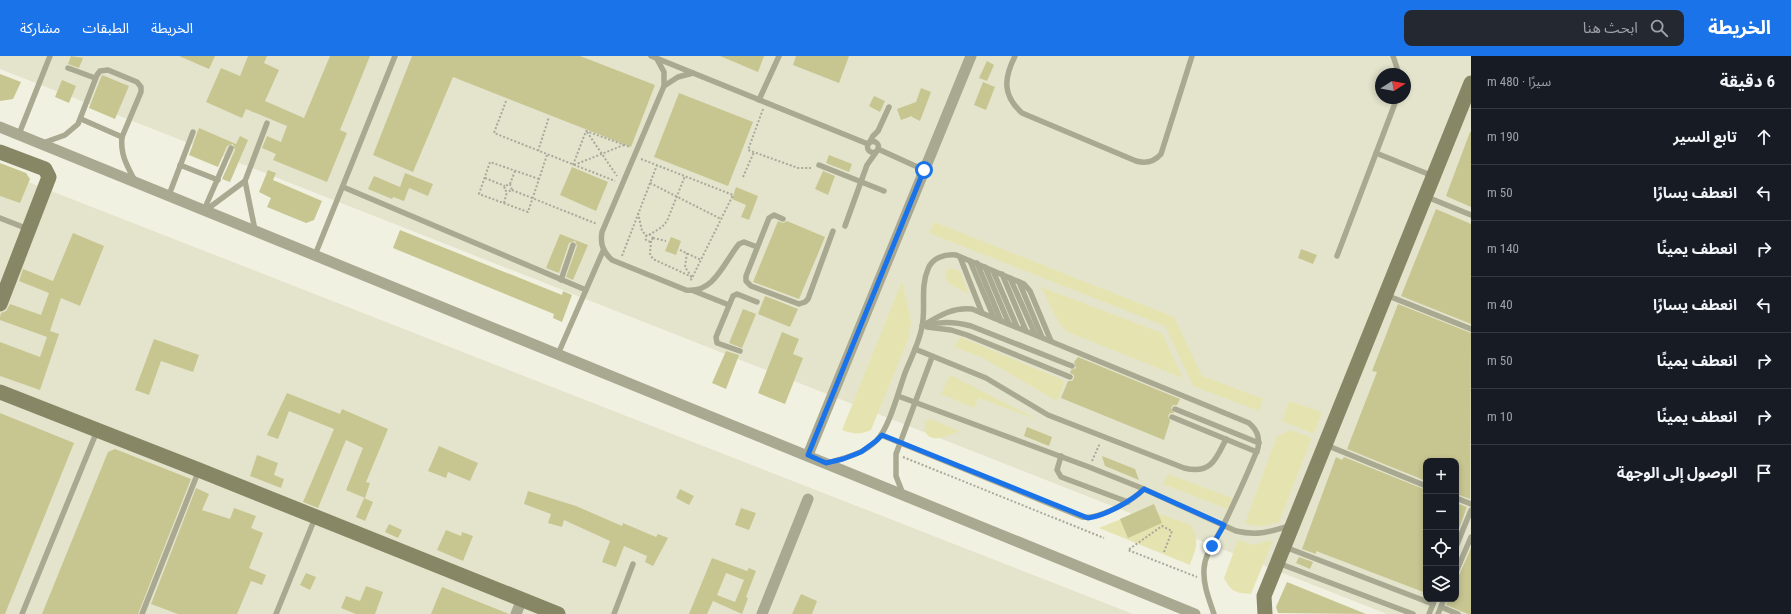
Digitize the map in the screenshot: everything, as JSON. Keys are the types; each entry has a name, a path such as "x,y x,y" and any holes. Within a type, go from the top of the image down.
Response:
{"main road":[{"path":"1265,614 1264,596 1434,176 1465,105 1471,83"},
{"path":"0,152 45,169 48,174 0,304"},
{"path":"0,392 315,516 558,614"}],"street":[{"path":"808,455 971,56"},
{"path":"0,127 1195,614"},
{"path":"762,614 808,499"},
{"path":"516,614 522,599"}],"lane":[{"path":"19,134 50,56"},
{"path":"315,255 395,56"},
{"path":"651,56 868,145 872,153 878,148"},
{"path":"759,100 779,56"},
{"path":"1015,56 1008,73 1007,88 1012,102 1022,113 1136,161 1145,163 1154,160 1161,154 1192,56"},
{"path":"1393,56 1397,68"},
{"path":"657,59 664,72 664,86 604,227 600,238 603,251 612,260 686,290 693,291 728,305"},
{"path":"68,68 95,78"},
{"path":"41,143 70,132 81,119 95,78 100,71 108,70 137,82 141,87 141,92 122,137 121,144 123,157 135,181"},
{"path":"664,86 678,77 693,73"},
{"path":"1337,256 1395,104"},
{"path":"867,165 868,145 878,130 889,107"},
{"path":"81,119 122,137"},
{"path":"255,230 245,181 267,123"},
{"path":"845,226 867,165 878,148 878,130"},
{"path":"169,195 193,132"},
{"path":"868,145 874,141 878,148 924,170"},
{"path":"205,210 231,148"},
{"path":"1376,153 1434,176"},
{"path":"180,165 218,180"},
{"path":"818,166 884,191"},
{"path":"205,210 245,181"},
{"path":"343,187 586,290"},
{"path":"1426,196 1471,215"},
{"path":"783,219 774,215 770,216 746,276 747,283 751,286 802,304 808,299 833,231"},
{"path":"0,218 28,230"},
{"path":"693,291 705,287 712,282 739,244 744,242 757,247"},
{"path":"560,280 574,245"},
{"path":"558,354 603,251"},
{"path":"826,463 861,452 882,435 898,396 922,326 928,268 940,257 947,254 960,257 1024,284 1030,291 1051,341"},
{"path":"960,257 982,313"},
{"path":"970,261 994,318"},
{"path":"977,264 1001,321"},
{"path":"985,267 1009,324"},
{"path":"993,271 1017,327"},
{"path":"1002,274 1026,331"},
{"path":"1010,278 1035,334"},
{"path":"1019,282 1042,337"},
{"path":"740,352 716,341 728,305 731,298 735,294 757,302"},
{"path":"1386,294 1471,329"},
{"path":"922,326 941,314 956,309 972,309 1249,423 1257,432 1259,443 1257,452 1224,525 1206,557 1204,580 1214,614"},
{"path":"922,326 939,322 955,322 971,326 1072,366"},
{"path":"922,326 951,330 967,335 1070,377"},
{"path":"915,349 986,378 1048,415 1179,466 1198,470 1210,466 1215,461 1226,439"},
{"path":"903,494 896,476 896,454 914,402 932,357"},
{"path":"898,396 1090,467 1144,489 1236,531 1249,534 1263,534 1293,525"},
{"path":"1175,409 1259,443"},
{"path":"1172,417 1257,452"},
{"path":"22,614 97,430"},
{"path":"882,435 1082,517 1088,518 1099,516 1128,502 1144,489"},
{"path":"1325,445 1423,485"},
{"path":"1061,456 1057,470 1061,477 1128,502"},
{"path":"142,614 199,470"},
{"path":"1459,499 1471,504"},
{"path":"1459,540 1471,510"},
{"path":"276,614 315,516"},
{"path":"1458,566 1471,536"},
{"path":"1284,546 1423,598"},
{"path":"1278,563 1413,614"},
{"path":"614,614 633,564"},
{"path":"1429,614 1434,602"},
{"path":"1438,614 1443,602"},
{"path":"1441,607 1458,614"}],"path":[{"path":"506,101 494,133 622,184"},
{"path":"766,103 748,150 798,168 818,166"},
{"path":"538,151 549,117"},
{"path":"586,131 637,150"},
{"path":"586,131 622,184"},
{"path":"573,165 586,131"},
{"path":"573,165 624,145"},
{"path":"743,177 754,152"},
{"path":"539,179 490,162 479,194 528,212 533,198 547,155"},
{"path":"634,156 733,194 686,290"},
{"path":"619,263 657,165"},
{"path":"512,190 510,184 515,171"},
{"path":"651,242 647,241 648,235 665,224 686,176"},
{"path":"485,178 505,186 510,184"},
{"path":"650,182 721,219"},
{"path":"504,203 507,192 504,189 505,186"},
{"path":"507,192 512,190 604,227"},
{"path":"638,213 642,231 653,238 666,241"},
{"path":"653,238 651,242 650,254 653,258 692,277"},
{"path":"680,250 701,260"},
{"path":"687,253 685,267 692,277"},
{"path":"1090,467 1102,436"},
{"path":"896,454 1104,538"},
{"path":"1164,552 1172,531 1162,526 1128,550 1204,580"}],"shaded area":[{"path":"0,56 1471,56 1471,614 1387,614 0,69"},
{"path":"0,171 1133,614 0,614"}],"green space":[{"path":"934,222 1174,317 1202,376 1263,399 1259,411 1193,386 1165,326 929,233"},
{"path":"949,268 960,271 969,294 949,283 945,276 945,272"},
{"path":"902,281 911,321 909,337 871,430 864,433 857,433 842,430"},
{"path":"1041,287 1162,333 1183,378 1068,332 1059,323"},
{"path":"960,337 1065,381 1057,401 981,357 954,347"},
{"path":"950,375 1041,421 979,398 974,408 941,394"},
{"path":"1289,401 1322,412 1313,434 1282,421"},
{"path":"930,419 960,431 942,437 931,438 927,435 925,430 925,422"},
{"path":"1291,430 1312,438 1279,522 1262,526 1254,526 1245,523 1277,436"},
{"path":"1168,474 1232,498 1228,509 1163,484"},
{"path":"1146,509 1191,525 1194,531 1196,545 1190,565 1099,528"},
{"path":"1238,540 1253,545 1273,540 1251,594 1234,591 1224,578"}],"building":[{"path":"71,56 83,58 79,68 68,64"},
{"path":"179,56 215,56 209,69"},
{"path":"248,56 267,56 264,63 279,70 265,101 304,118 330,56 370,56 340,130 347,133 327,182 273,160 276,154 262,148 267,136 281,142 287,126 246,109 242,118 206,102 221,68 240,76"},
{"path":"412,56 580,56 655,85 631,147 453,77 413,172 373,155"},
{"path":"720,56 764,56 758,72"},
{"path":"796,56 849,56 839,83 793,65"},
{"path":"987,61 994,65 987,81 979,78"},
{"path":"0,74 21,82 13,99 0,101"},
{"path":"102,75 129,86 115,119 89,108"},
{"path":"62,80 76,86 69,103 55,97"},
{"path":"983,82 995,87 986,110 974,105"},
{"path":"921,88 931,92 920,121 912,116 901,120 897,109 916,102"},
{"path":"679,93 753,122 728,186 654,157"},
{"path":"874,96 885,101 880,112 869,106"},
{"path":"199,128 236,144 240,136 248,140 230,182 222,179 235,150 233,144 227,146 218,167 189,155"},
{"path":"1471,132 1471,207 1446,196"},
{"path":"829,155 852,164 849,172 826,163"},
{"path":"0,163 26,173 30,179 20,203 0,196"},
{"path":"572,167 608,182 596,211 560,195"},
{"path":"268,170 276,173 273,180 322,201 314,220 306,223 267,207 271,198 259,192"},
{"path":"823,171 835,176 828,195 815,189"},
{"path":"405,173 433,184 428,196 409,188 404,201 393,197 392,199 368,189 374,176 400,187"},
{"path":"736,187 758,196 749,220 741,217 746,205 732,199"},
{"path":"1436,209 1471,224 1471,324 1401,296"},
{"path":"778,221 783,223 787,221 825,237 799,299 753,282"},
{"path":"400,230 562,295 563,291 572,295 562,322 553,318 554,314 393,248"},
{"path":"73,233 104,246 80,306 61,298 50,331 59,334 40,390 0,376 0,342 40,357 47,337 0,320 1,313 6,311 10,304 41,315 49,293 19,281 23,269 53,281"},
{"path":"560,234 588,245 573,280 566,277 577,246 575,241 569,243 559,273 546,268"},
{"path":"671,237 681,241 676,255 665,251"},
{"path":"1301,249 1317,255 1313,264 1298,258"},
{"path":"765,296 798,309 790,327 758,314"},
{"path":"1398,304 1471,333 1470,499 1459,495 1459,458 1423,458 1423,480 1347,449 1377,372 1372,371"},
{"path":"743,309 756,314 742,348 729,343"},
{"path":"782,332 799,339 793,354 803,358 785,404 758,393"},
{"path":"154,339 199,355 193,372 161,361 149,395 135,390"},
{"path":"726,351 739,355 726,389 712,383"},
{"path":"1078,357 1180,399 1177,405 1173,405 1171,408 1174,413 1170,413 1168,416 1170,421 1164,440 1061,398 1068,381 1072,381 1074,378 1074,375 1070,373 1071,370 1076,368 1074,362"},
{"path":"287,393 340,414 342,409 388,429 366,482 370,483 365,498 346,490 363,448 346,440 318,508 303,502 334,429 289,411 278,439 267,435"},
{"path":"0,413 74,443 5,614 0,614"},
{"path":"1027,427 1052,437 1049,446 1024,436"},
{"path":"439,446 478,463 470,481 448,472 446,478 428,471"},
{"path":"115,449 191,479 138,614 42,614 108,452"},
{"path":"257,455 278,463 274,475 284,479 281,488 250,476"},
{"path":"1102,456 1135,469 1139,480 1105,466"},
{"path":"1336,457 1342,460 1344,457 1423,489 1423,592 1316,551 1316,554 1302,549"},
{"path":"196,488 209,494 202,510 230,519 234,508 256,516 251,528 263,533 249,568 266,575 262,585 251,581 237,614 178,614 151,604"},
{"path":"680,489 694,496 689,505 676,498"},
{"path":"528,491 576,506 622,526 623,523 656,537 658,534 668,538 653,566 645,562 647,556 624,546 616,567 602,562 610,541 564,520 562,527 548,523 551,514 524,504"},
{"path":"364,498 373,502 365,521 356,517"},
{"path":"1154,504 1162,523 1128,538 1120,519"},
{"path":"1459,504 1467,507 1459,529"},
{"path":"741,508 756,513 749,530 735,525"},
{"path":"389,524 402,530 398,538 385,532"},
{"path":"446,530 461,536 462,532 473,536 463,561 437,550"},
{"path":"1471,548 1471,614 1446,605 1447,602 1459,602 1459,575"},
{"path":"1299,557 1313,562 1310,569 1296,563"},
{"path":"712,558 747,571 749,568 756,571 746,597 748,598 742,614 713,601 707,614 689,614","holes":["726,573 744,580 735,602 717,595"]},
{"path":"306,573 316,577 310,590 300,585"},
{"path":"1287,582 1366,614 1278,613 1276,607"},
{"path":"366,586 383,592 375,614 356,614 341,608 346,596 360,601"},
{"path":"442,587 509,614 431,614"},
{"path":"801,594 817,601 812,614 792,614"}],"route":[{"path":"924,170 808,455 826,463 843,459 861,452 882,435 1082,517 1088,518 1099,516 1128,502 1144,489 1224,525 1212,546"}]}
